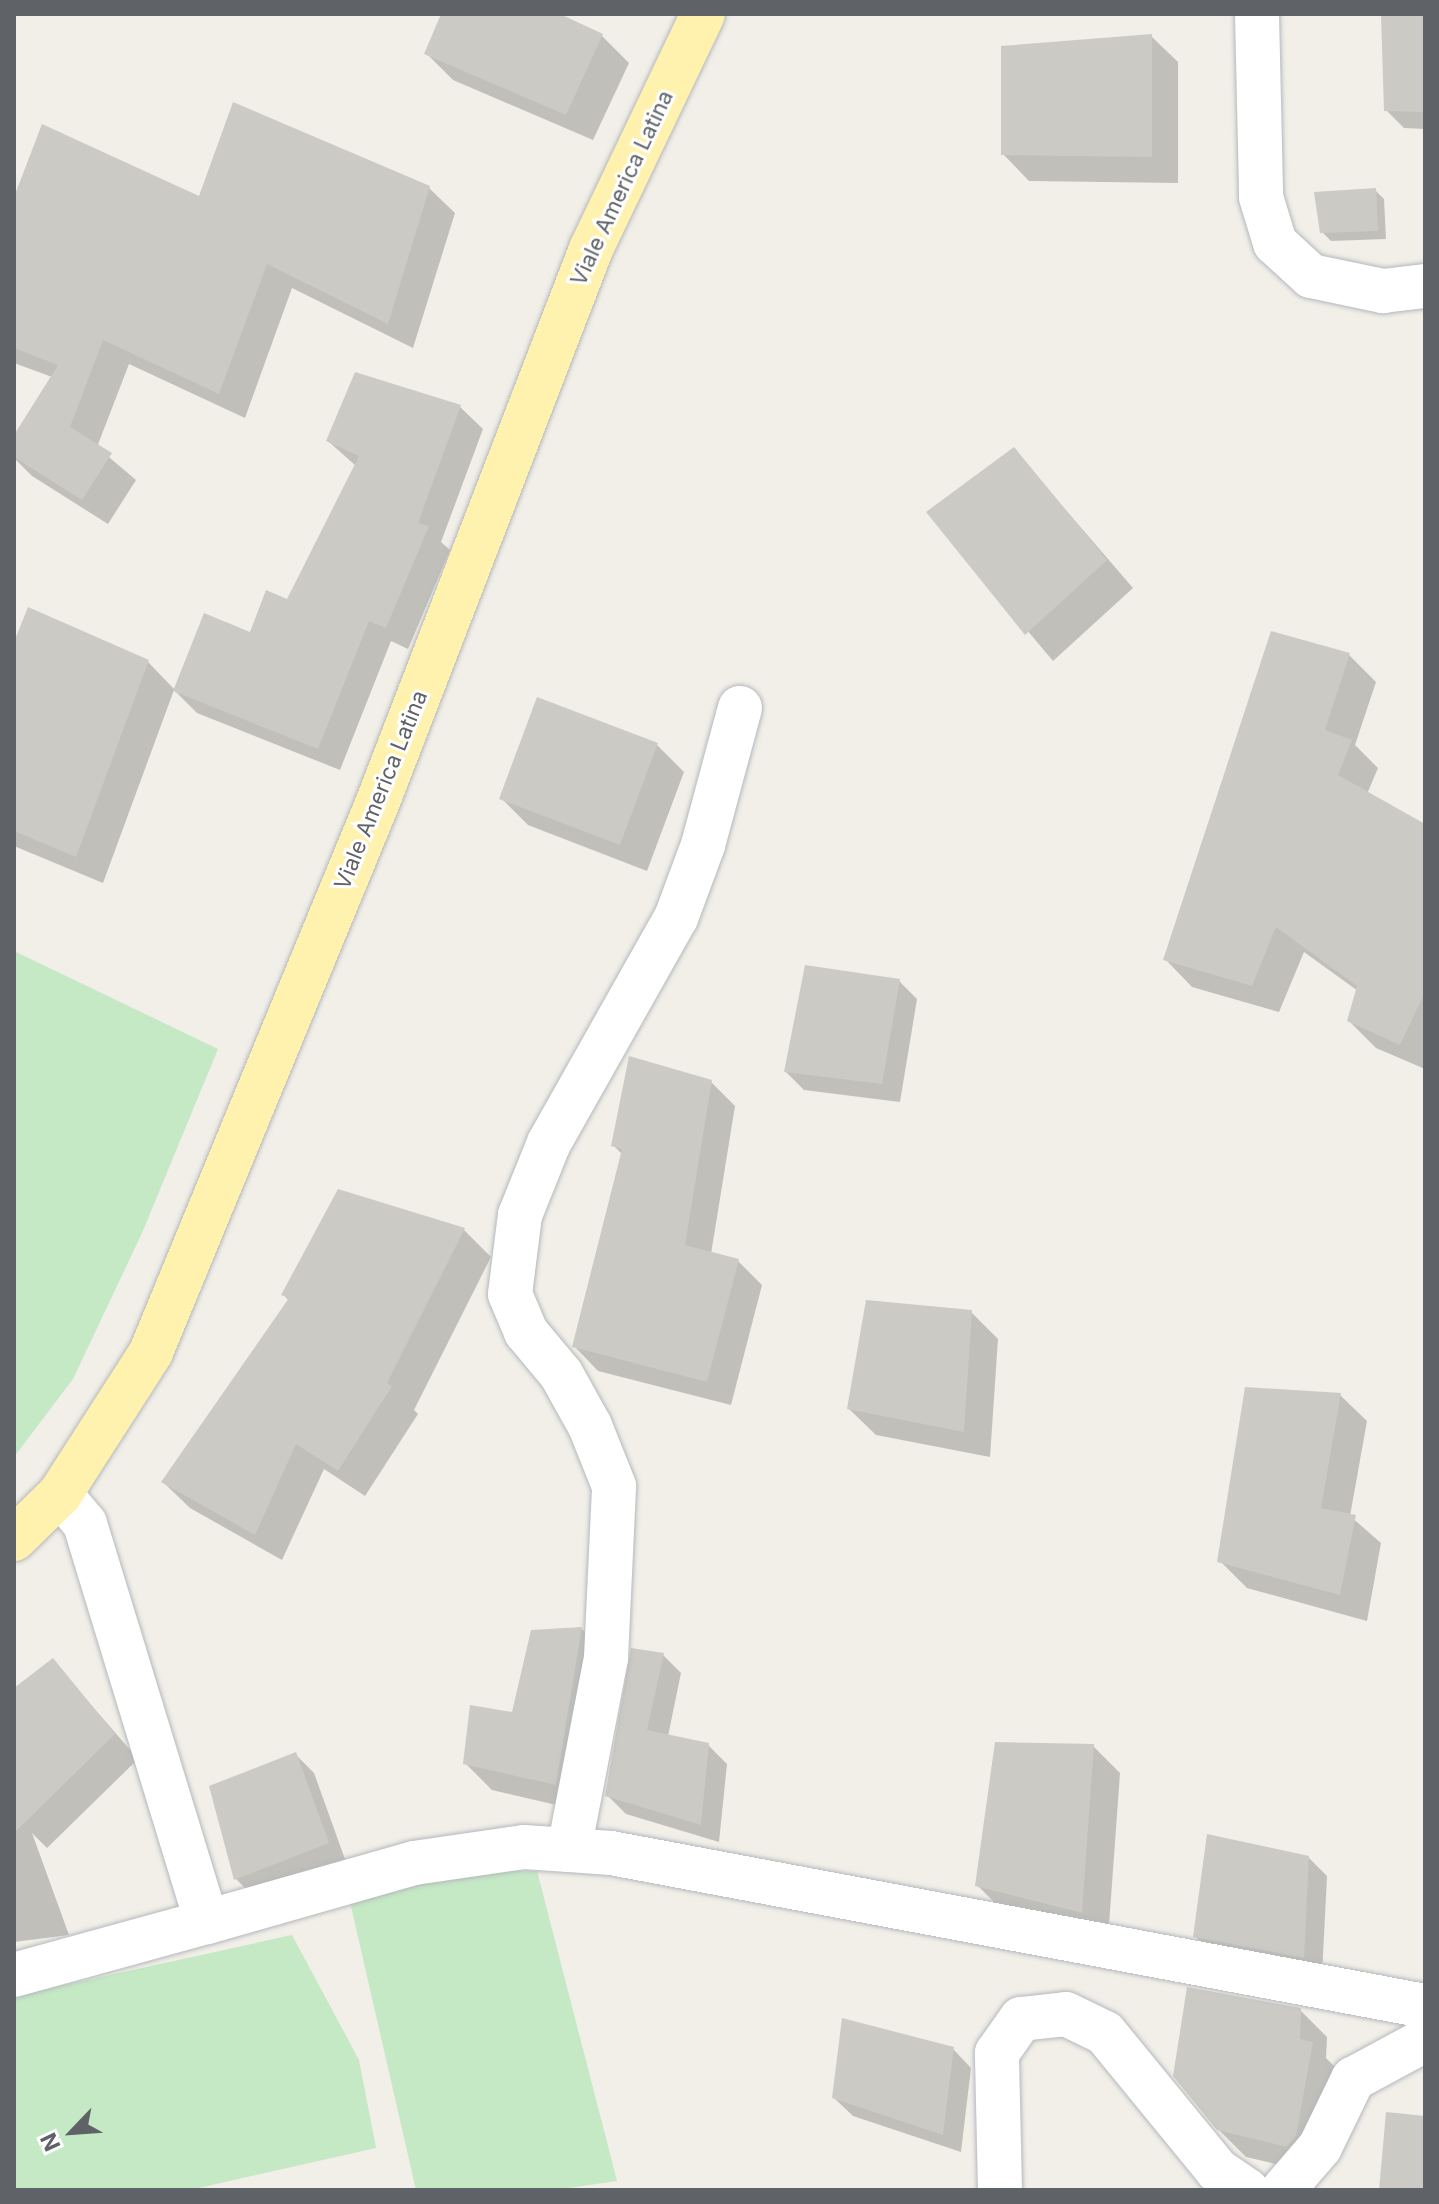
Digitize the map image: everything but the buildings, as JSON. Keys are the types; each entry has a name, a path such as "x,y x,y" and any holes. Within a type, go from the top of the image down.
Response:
{"main road":[{"name":"Viale America Latina","path":"14,1539 60,1494 151,1352 377,804 591,249 703,14"}],"street":[{"path":"1257,14 1261,197 1275,243 1311,276 1383,291 1425,286"},
{"path":"569,1850 606,1658 614,1486 590,1426 561,1374 526,1332 510,1294 520,1215 549,1143 676,918 703,845 740,708"},
{"path":"60,1494 85,1524 207,1922"},
{"path":"14,1975 414,1863 524,1847 657,1861 1425,2006"},
{"path":"1000,2190 997,2053 1021,2019 1066,2014 1105,2033 1217,2170 1247,2190"},
{"path":"1283,2190 1320,2147 1353,2079 1425,2040"}],"green space":[{"path":"14,951 218,1049 142,1233 73,1379 14,1457"},
{"path":"474,1871 537,1871 617,2181 555,2190 416,2190 350,1902"},
{"path":"292,1935 359,2060 376,2148 190,2190 14,2190 14,1996"}]}
